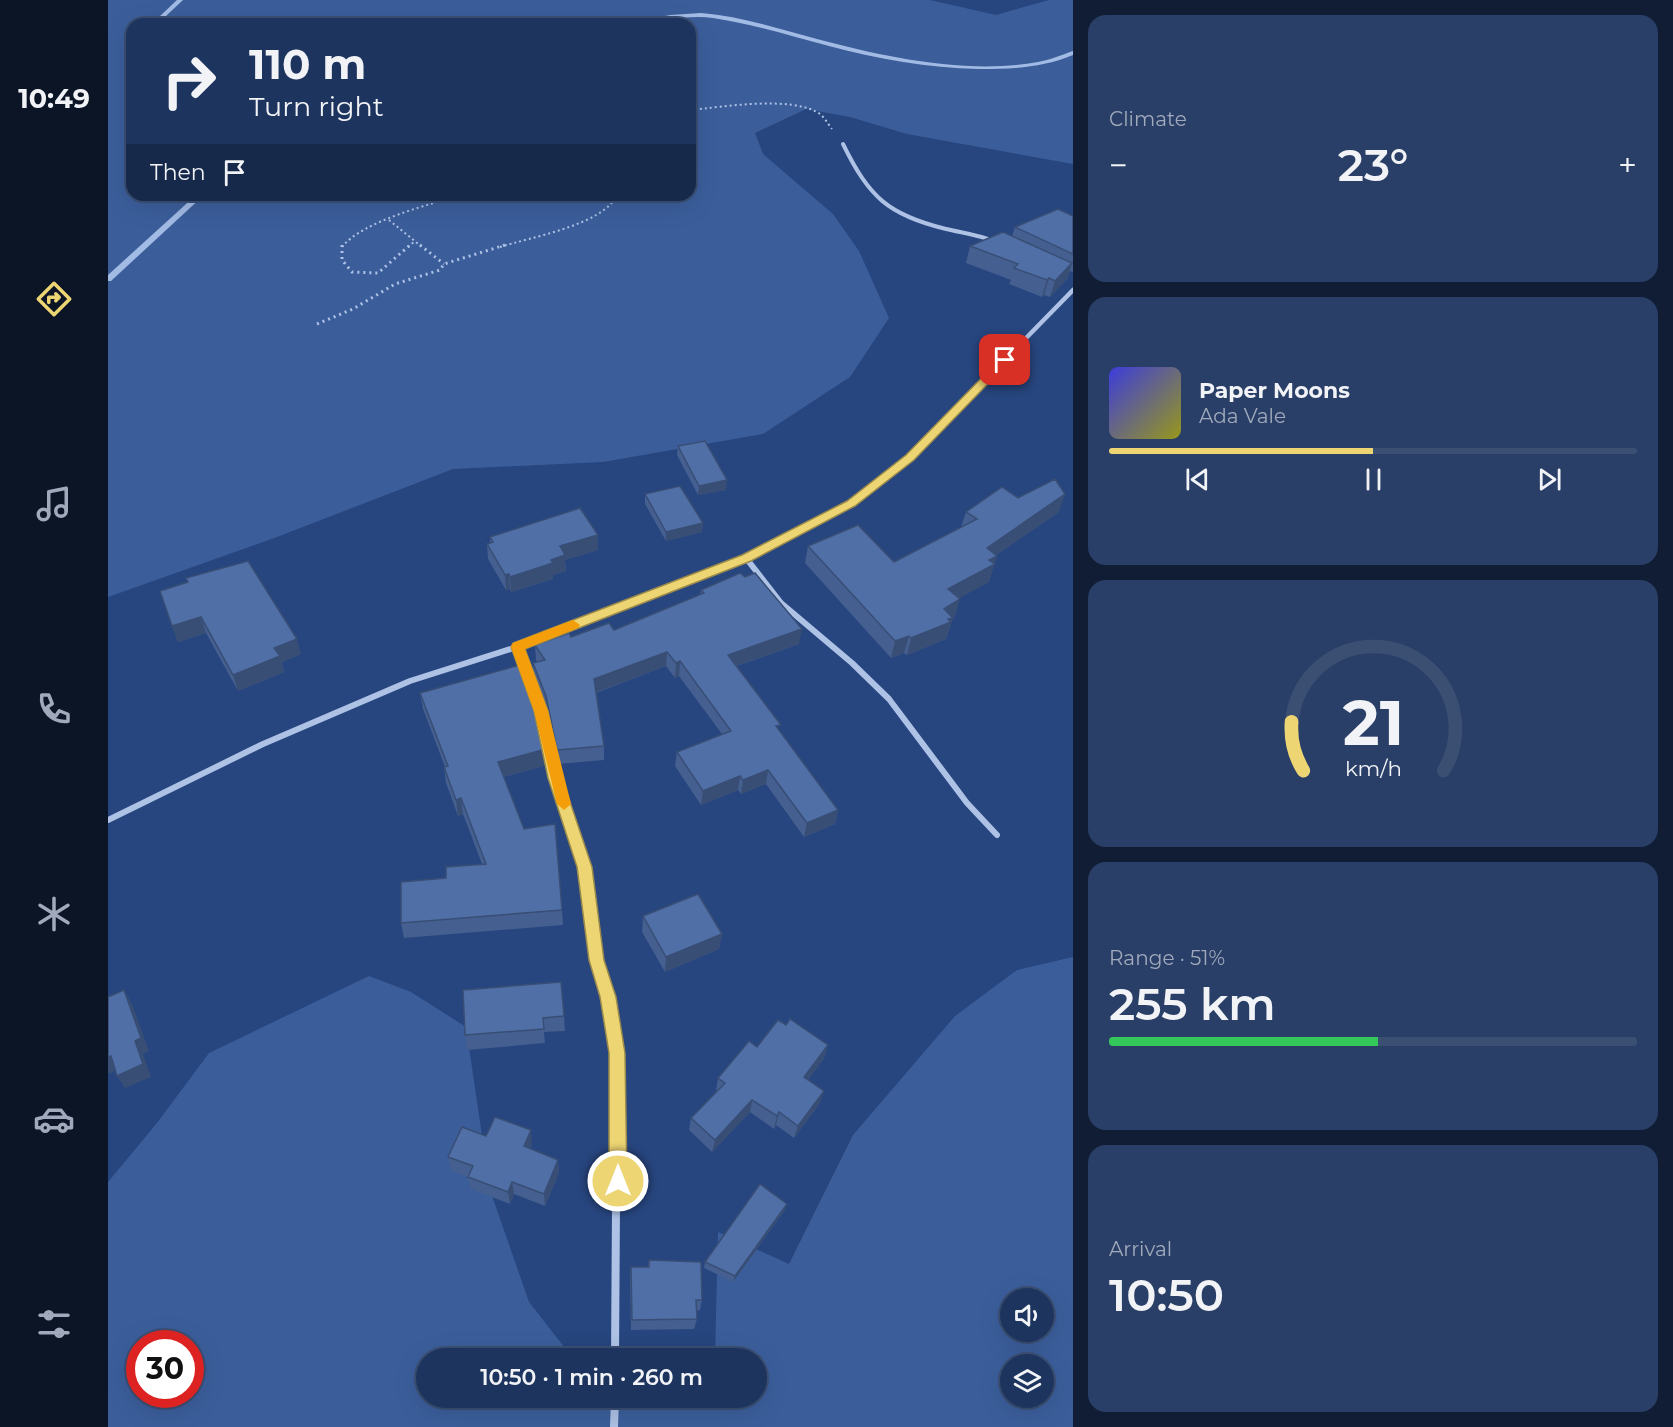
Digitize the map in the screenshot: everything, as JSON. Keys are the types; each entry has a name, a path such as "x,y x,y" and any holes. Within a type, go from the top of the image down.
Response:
{"street":[{"path":"843,144 870,195 884,207 911,220 998,243"},
{"path":"108,820 263,744 410,681 517,647 746,558 851,503 910,457 1073,290"},
{"path":"746,558 784,607 887,697 925,742 972,813 997,835"},
{"path":"517,647 541,711 555,778 584,867 596,960 608,997 617,1053 615,1348"},
{"path":"614,1427 615,1408"}],"path":[{"path":"696,109 735,105 796,107 820,114 843,144"},
{"path":"415,241 378,273 352,272 342,260 342,246 363,229 446,201"},
{"path":"317,324 352,309 395,284 440,270 444,264 590,219 612,206 614,201"},
{"path":"389,220 444,264"}],"shaded area":[{"path":"108,0 930,0 996,15 1049,0 1073,0 1073,164 907,134 850,117 806,109 755,133 763,154 833,214 859,251 889,318 850,377 763,434 603,462 453,469 277,537 108,597"},
{"path":"1073,957 1073,1427 108,1427 108,1182 157,1123 209,1053 369,976 411,992 466,1027 490,1190 529,1302 565,1348 416,1348 416,1408 767,1408 767,1348 715,1348 718,1232 789,1264 853,1135 955,1016 1017,970"}],"building":[{"path":"1058,209 1073,216 1073,254 1015,227"},
{"path":"1003,232 1072,263 1055,281 1049,278 1047,280 1014,268 1018,264 970,246"},
{"path":"705,441 727,480 699,486 678,446"},
{"path":"1055,479 1065,494 987,548 997,556 989,560 995,564 948,589 960,599 944,609 953,618 948,619 951,622 911,638 909,636 895,641 808,546 858,525 894,562 977,519 966,512 1002,487 1018,498"},
{"path":"680,486 703,523 666,532 645,494"},
{"path":"580,508 598,535 560,546 565,555 551,560 553,563 510,577 509,574 505,575 487,544 493,542 490,537"},
{"path":"248,561 297,639 274,648 280,656 233,675 201,617 172,626 160,591 188,582 186,578"},
{"path":"740,573 745,577 755,573 802,629 728,655 781,725 776,726 838,810 807,823 768,770 743,780 740,776 703,791 677,752 731,731 680,661 676,663 667,652 594,679 604,746 557,750 546,696 533,663 545,660 535,645 569,633 571,637 609,623 614,630 704,593 701,590"},
{"path":"523,664 535,696 546,749 498,762 524,829 555,824 562,910 401,923 401,882 446,878 446,867 486,864 461,798 456,800 444,767 448,766 420,693"},
{"path":"698,894 722,934 666,957 643,916"},
{"path":"561,982 564,1016 543,1018 544,1029 465,1035 463,990"},
{"path":"124,990 141,1038 135,1041 143,1064 117,1076 111,1056 108,1057 108,997"},
{"path":"790,1019 828,1045 804,1077 824,1091 798,1126 779,1112 777,1116 752,1100 715,1140 691,1118 725,1083 718,1078 749,1041 757,1047 778,1020 786,1025"},
{"path":"495,1117 531,1130 524,1146 558,1160 544,1194 512,1182 508,1192 468,1177 473,1166 448,1157 462,1127 486,1136"},
{"path":"760,1184 787,1204 735,1276 705,1262"},
{"path":"649,1260 701,1262 702,1300 696,1300 697,1319 632,1320 631,1267 649,1267"}],"waterway":[{"path":"165,18 162,17 180,0"},
{"path":"660,18 711,16 746,22 882,56 950,66 1018,66 1052,61 1073,53"},
{"path":"108,279 193,201"}],"slow traffic":[{"path":"564,804 555,778 541,711 517,647 573,625"}],"route":[{"path":"618,1181 617,1053 608,997 596,960 584,867 555,778 541,711 517,647 746,558 851,503 910,457 1005,360"}]}
